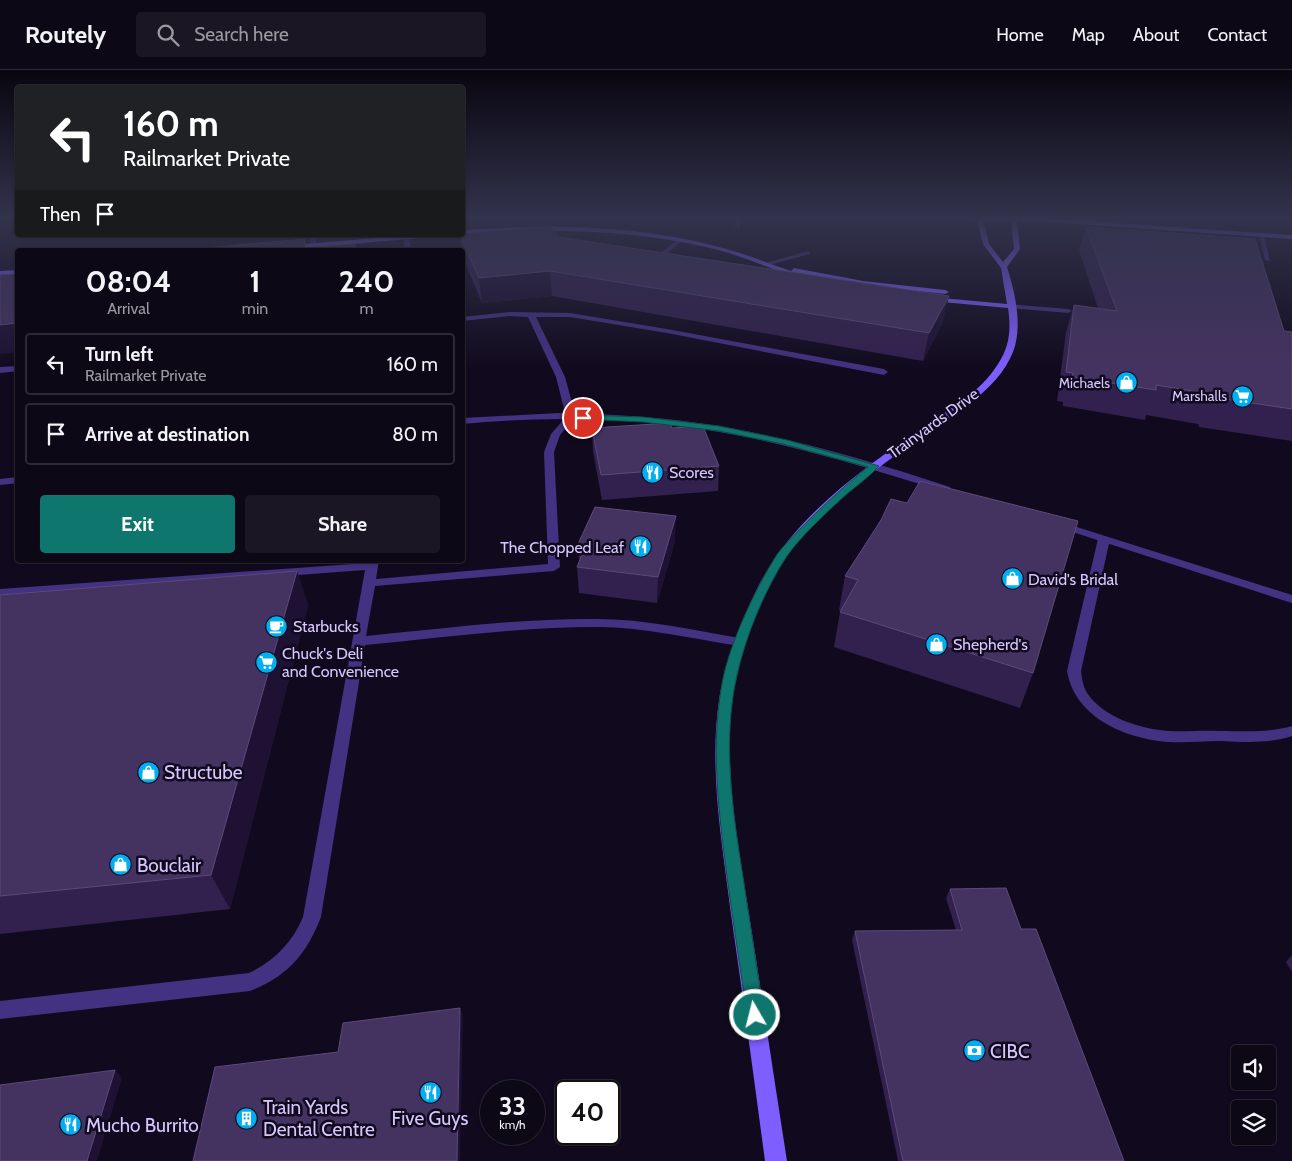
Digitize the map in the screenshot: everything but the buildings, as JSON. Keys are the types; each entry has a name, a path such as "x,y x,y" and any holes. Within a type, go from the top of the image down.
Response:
{"street":[{"path":"781,269 816,280 874,293"},
{"path":"789,269 863,284 1068,311"},
{"name":"Trainyards Drive","path":"776,1161 728,830 723,736 725,705 731,672 740,642 767,580 783,554 828,505 874,466 962,404 999,370 1013,339 1010,302 1003,269"},
{"path":"0,274 15,272"},
{"path":"912,297 1010,302"},
{"path":"465,319 531,314 570,315 884,372"},
{"path":"369,583 554,567 549,452 556,434 571,417 569,403 560,375 531,314"},
{"path":"0,370 15,368"},
{"path":"465,421 571,417 628,419 719,429 784,442 874,466 958,493"},
{"path":"0,482 15,480"},
{"path":"1049,522 1292,599"},
{"path":"1104,539 1074,671 1076,684 1093,709 1120,724 1162,736 1263,737 1292,731"},
{"path":"0,593 372,563 312,917 304,938 290,956 271,972 250,982 0,1010"},
{"path":"359,641 537,625 598,623 636,625 740,642"}],"place":[{"name":"Michaels","path":"1126,383"},
{"name":"Marshalls","path":"1243,396"},
{"name":"Scores","path":"653,472"},
{"name":"The Chopped Leaf","path":"640,547"},
{"name":"David's Bridal","path":"1012,579"},
{"name":"Starbucks","path":"277,626"},
{"name":"Shepherd's","path":"937,644"},
{"name":"Chuck's Deli and Convenience","path":"266,662"},
{"name":"Structube","path":"148,772"},
{"name":"Bouclair","path":"121,865"},
{"name":"CIBC","path":"974,1051"},
{"name":"Five Guys","path":"430,1092"},
{"name":"Train Yards Dental Centre","path":"247,1118"},
{"name":"Mucho Burrito","path":"70,1125"}],"route":[{"path":"583,418 643,420 719,429 784,442 874,466 828,505 783,554 767,580 754,608 740,642 731,672 725,705 723,736 724,779 728,830 755,1015"}]}
